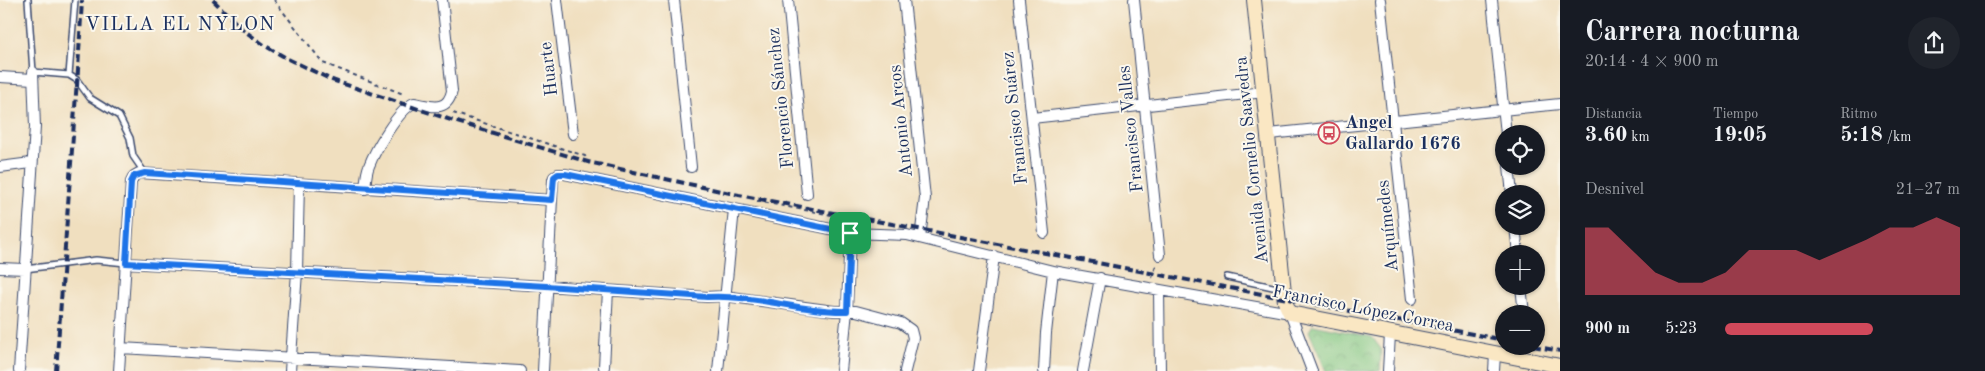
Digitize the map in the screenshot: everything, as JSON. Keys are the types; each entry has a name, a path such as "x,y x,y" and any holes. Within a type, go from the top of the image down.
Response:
{"main road":[{"name":"Avenida Cornelio Saavedra","path":"1254,0 1285,302 1290,314"},
{"name":"Francisco López Correa","path":"1290,314 1495,354"},
{"name":"Francisco López Correa","path":"1500,355 1560,366"}],"street":[{"path":"365,188 368,168 372,158 403,111 414,103 436,107 444,105 450,100 452,91 442,0"},
{"name":"Huarte","path":"557,0 573,134"},
{"path":"674,0 691,167"},
{"name":"Florencio Sánchez","path":"788,0 807,194"},
{"name":"Antonio Arcos","path":"904,0 925,198 920,238"},
{"name":"Francisco Suárez","path":"1019,0 1044,233"},
{"name":"Francisco Valles","path":"1134,0 1160,255"},
{"name":"Arquímedes","path":"1380,0 1412,299"},
{"path":"1492,0 1505,125"},
{"path":"0,77 33,75 35,127 31,163 19,371"},
{"path":"1032,118 1264,92"},
{"path":"1269,134 1560,104"},
{"path":"0,166 31,163"},
{"path":"119,371 131,182 140,174 552,200 543,371"},
{"name":"Francisco López Correa","path":"552,200 554,177 558,174 565,174 850,233 897,234 920,238 1053,271 1100,278 1290,314"},
{"path":"290,371 297,272 299,184"},
{"path":"718,371 734,209"},
{"path":"840,371 847,311 850,233"},
{"path":"979,371 994,256"},
{"path":"126,263 546,286 707,297 725,296 777,305 834,311 856,311 907,326 913,335 905,371"},
{"path":"0,268 25,269"},
{"path":"1044,371 1053,271"},
{"path":"1083,371 1100,278"},
{"path":"1154,288 1160,371"},
{"path":"604,367 608,290"},
{"name":"Avenida Cornelio Saavedra","path":"1290,314 1312,371"},
{"path":"1388,371 1390,334"},
{"path":"121,348 520,371"},
{"path":"1494,371 1495,354"}],"lane":[{"path":"28,0 33,75 69,75 77,80 90,98 119,116 130,138 133,156 140,174"},
{"path":"69,75 75,0"},
{"path":"25,269 96,260 126,263"},
{"path":"1227,277 1284,289"}],"path":[{"path":"274,0 323,63 409,97"},
{"path":"436,107 500,129"},
{"path":"1154,288 1160,255"}],"green space":[{"path":"1313,325 1372,337 1381,349 1380,371 1326,371 1309,331"}],"railway":[{"path":"77,87 82,0"},
{"path":"213,0 242,29 264,45 332,80 454,121 588,162 739,195 1495,338"},
{"path":"56,371 77,80 77,88"},
{"path":"1545,348 1560,351"}],"place":[{"name":"Angel Gallardo 1676","path":"1329,133"}],"district":[{"name":"VILLA EL NYLON","path":"180,25"}],"route":[{"path":"145,173 552,200 554,177 558,174 565,174 850,233 847,311 777,305 725,296 707,297 546,286 126,263 131,182 134,176 145,173"}]}
